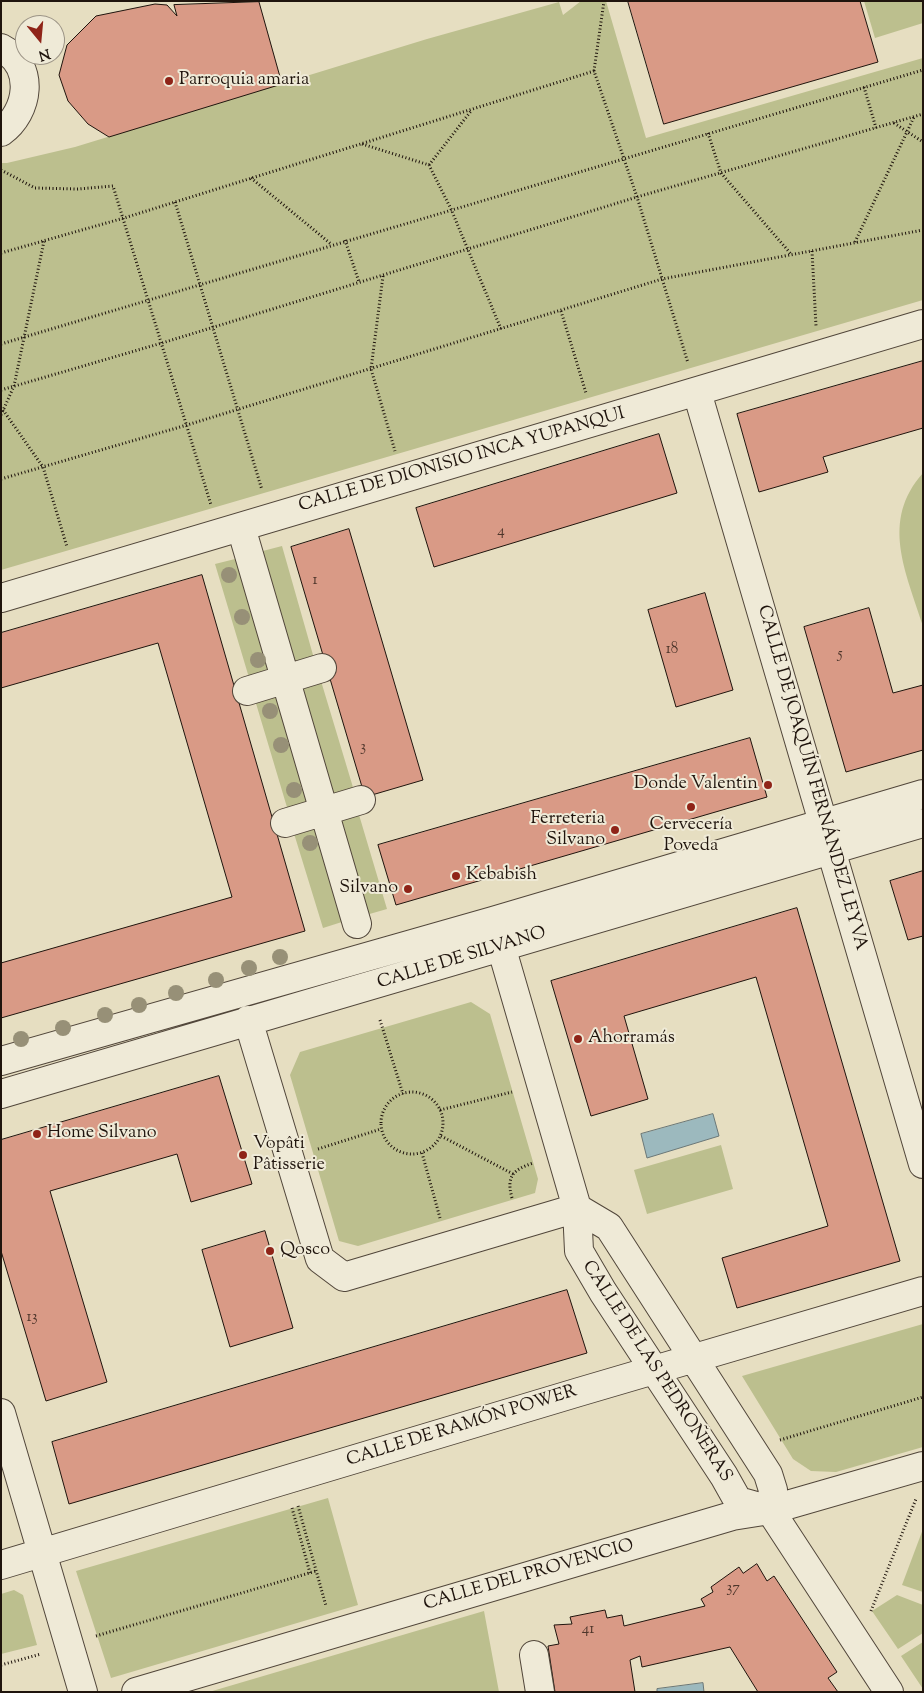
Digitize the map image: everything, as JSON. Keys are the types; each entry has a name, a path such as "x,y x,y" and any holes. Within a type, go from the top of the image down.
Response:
{"street":[{"path":"1,48 18,63 24,78 26,94 21,111 12,125 1,132"},
{"name":"CALLE DE DIONISIO INCA YUPANQUI","path":"1,598 693,380 923,324"},
{"name":"CALLE DE JOAQUÍN FERNÁNDEZ LEYVA","path":"693,380 923,1164"},
{"path":"244,541 357,924"},
{"path":"247,691 322,668"},
{"name":"CALLE DE SILVANO","path":"1,1062 493,921 923,794"},
{"path":"285,823 361,800"},
{"name":"CALLE DE SILVANO","path":"1,1094 923,823"},
{"name":"CALLE DE LAS PEDROÑERAS","path":"493,921 577,1208 579,1251 724,1476 738,1502 770,1510 773,1490 768,1474 609,1227 577,1208"},
{"path":"248,1020 320,1259 344,1277 577,1208"},
{"name":"CALLE DE RAMÓN POWER","path":"1,1566 40,1552 923,1291"},
{"path":"1,1414 40,1552 83,1692"},
{"name":"CALLE DEL PROVENCIO","path":"136,1692 732,1516 770,1510 921,1478"},
{"path":"770,1510 889,1692"},
{"path":"534,1655 540,1692"}],"path":[{"path":"604,1 594,71 637,197 693,380"},
{"path":"1,344 149,298 923,70"},
{"path":"1,253 124,218 594,71"},
{"path":"864,87 876,128"},
{"path":"429,166 472,110"},
{"path":"1,390 213,328 637,197 923,114"},
{"path":"856,242 915,117"},
{"path":"894,123 923,142"},
{"path":"708,133 721,173 791,255"},
{"path":"362,144 429,166 451,209 501,329"},
{"path":"1,170 35,188 78,189 113,186 212,508"},
{"path":"251,178 331,244"},
{"path":"175,202 263,493"},
{"path":"1,479 237,410 662,279 923,230"},
{"path":"345,240 358,282"},
{"path":"1,415 14,386 22,338 44,241"},
{"path":"812,251 816,332"},
{"path":"383,276 370,369 396,454"},
{"path":"562,311 587,398"},
{"path":"3,410 42,467 68,550"},
{"path":"380,1020 403,1094"},
{"path":"440,1110 512,1092"},
{"path":"420,1093 429,1097 440,1110 443,1127 441,1136 436,1143 422,1153 406,1153 392,1147 385,1139 382,1129 383,1112 395,1098 403,1094 420,1093"},
{"path":"310,1151 382,1129"},
{"path":"441,1136 513,1174"},
{"path":"422,1153 443,1226"},
{"path":"514,1205 508,1185 513,1174 519,1168 536,1162"},
{"path":"773,1442 923,1397"},
{"path":"869,1617 921,1478"},
{"path":"296,1501 326,1607"},
{"path":"290,1502 310,1573"},
{"path":"90,1638 316,1571"},
{"path":"1,1665 46,1652"}],"green space":[{"path":"581,1 606,1 646,138 923,58 923,300 1,570 1,163 75,147 427,39 559,2 563,15"},
{"path":"864,1 923,1 923,23 875,38"},
{"path":"923,473 923,626 904,567 900,547 900,528 902,510 910,491"},
{"path":"282,546 315,662 294,669 259,552"},
{"path":"239,558 274,674 250,681 215,564"},
{"path":"321,681 355,794 333,800 299,687"},
{"path":"279,693 312,807 289,814 255,700"},
{"path":"357,808 387,909 366,915 337,814"},
{"path":"315,820 345,921 323,928 292,827"},
{"path":"471,1002 490,1014 538,1179 535,1193 358,1246 339,1241 290,1075 300,1052"},
{"path":"721,1145 733,1189 647,1214 634,1170"},
{"path":"923,1324 923,1447 836,1472 811,1471 793,1459 742,1376"},
{"path":"328,1498 358,1605 111,1678 76,1571"},
{"path":"923,1529 923,1592 902,1585"},
{"path":"14,1590 23,1595 37,1645 1,1654 1,1594"},
{"path":"897,1595 923,1605 923,1633 898,1649 872,1611"},
{"path":"484,1611 499,1692 209,1692"},
{"path":"923,1642 923,1689 901,1656"}],"water":[{"path":"713,1114 719,1136 647,1158 641,1134"},
{"path":"703,1683 704,1692 657,1692 657,1689"}],"building":[{"path":"628,1 860,1 878,62 664,124"},
{"path":"259,2 282,84 109,137 88,124 68,101 59,75 62,65 65,65 67,45 96,16 155,4 167,5 177,16 174,5"},
{"path":"923,361 923,428 823,457 828,472 759,492 737,414"},
{"path":"659,434 677,493 434,567 416,508"},
{"path":"349,529 423,780 365,797 291,547"},
{"path":"202,575 305,931 1,1018 1,963 232,897 158,643 1,688 1,633"},
{"path":"705,593 733,690 676,707 648,610"},
{"path":"869,608 893,693 923,685 923,750 846,772 804,627"},
{"path":"750,738 767,797 396,905 378,845"},
{"path":"923,871 923,936 908,940 890,881"},
{"path":"797,908 900,1261 737,1308 722,1258 828,1226 756,977 624,1016 648,1099 591,1116 551,981"},
{"path":"219,1076 252,1184 191,1202 177,1154 50,1191 107,1382 46,1401 1,1251 1,1140"},
{"path":"265,1231 293,1328 230,1347 202,1250"},
{"path":"567,1290 587,1353 69,1504 52,1442"},
{"path":"757,1564 767,1581 774,1576 837,1672 828,1678 838,1692 758,1692 730,1647 642,1667 640,1656 630,1660 635,1692 555,1692 548,1646 559,1644 554,1625 572,1624 570,1617 605,1610 607,1618 622,1615 624,1626 705,1606 701,1599 713,1592 711,1587 739,1567 743,1573"}],"place":[{"name":"Parroquia amaria","path":"169,81"},
{"name":"Donde Valentin","path":"768,785"},
{"name":"Cervecería Poveda","path":"691,807"},
{"name":"Ferreteria Silvano","path":"615,830"},
{"name":"Kebabish","path":"456,876"},
{"name":"Silvano","path":"408,889"},
{"name":"Ahorramás","path":"578,1039"},
{"name":"Home Silvano","path":"37,1134"},
{"name":"Vopâti Pâtisserie","path":"243,1155"},
{"name":"Qosco","path":"270,1251"}]}
